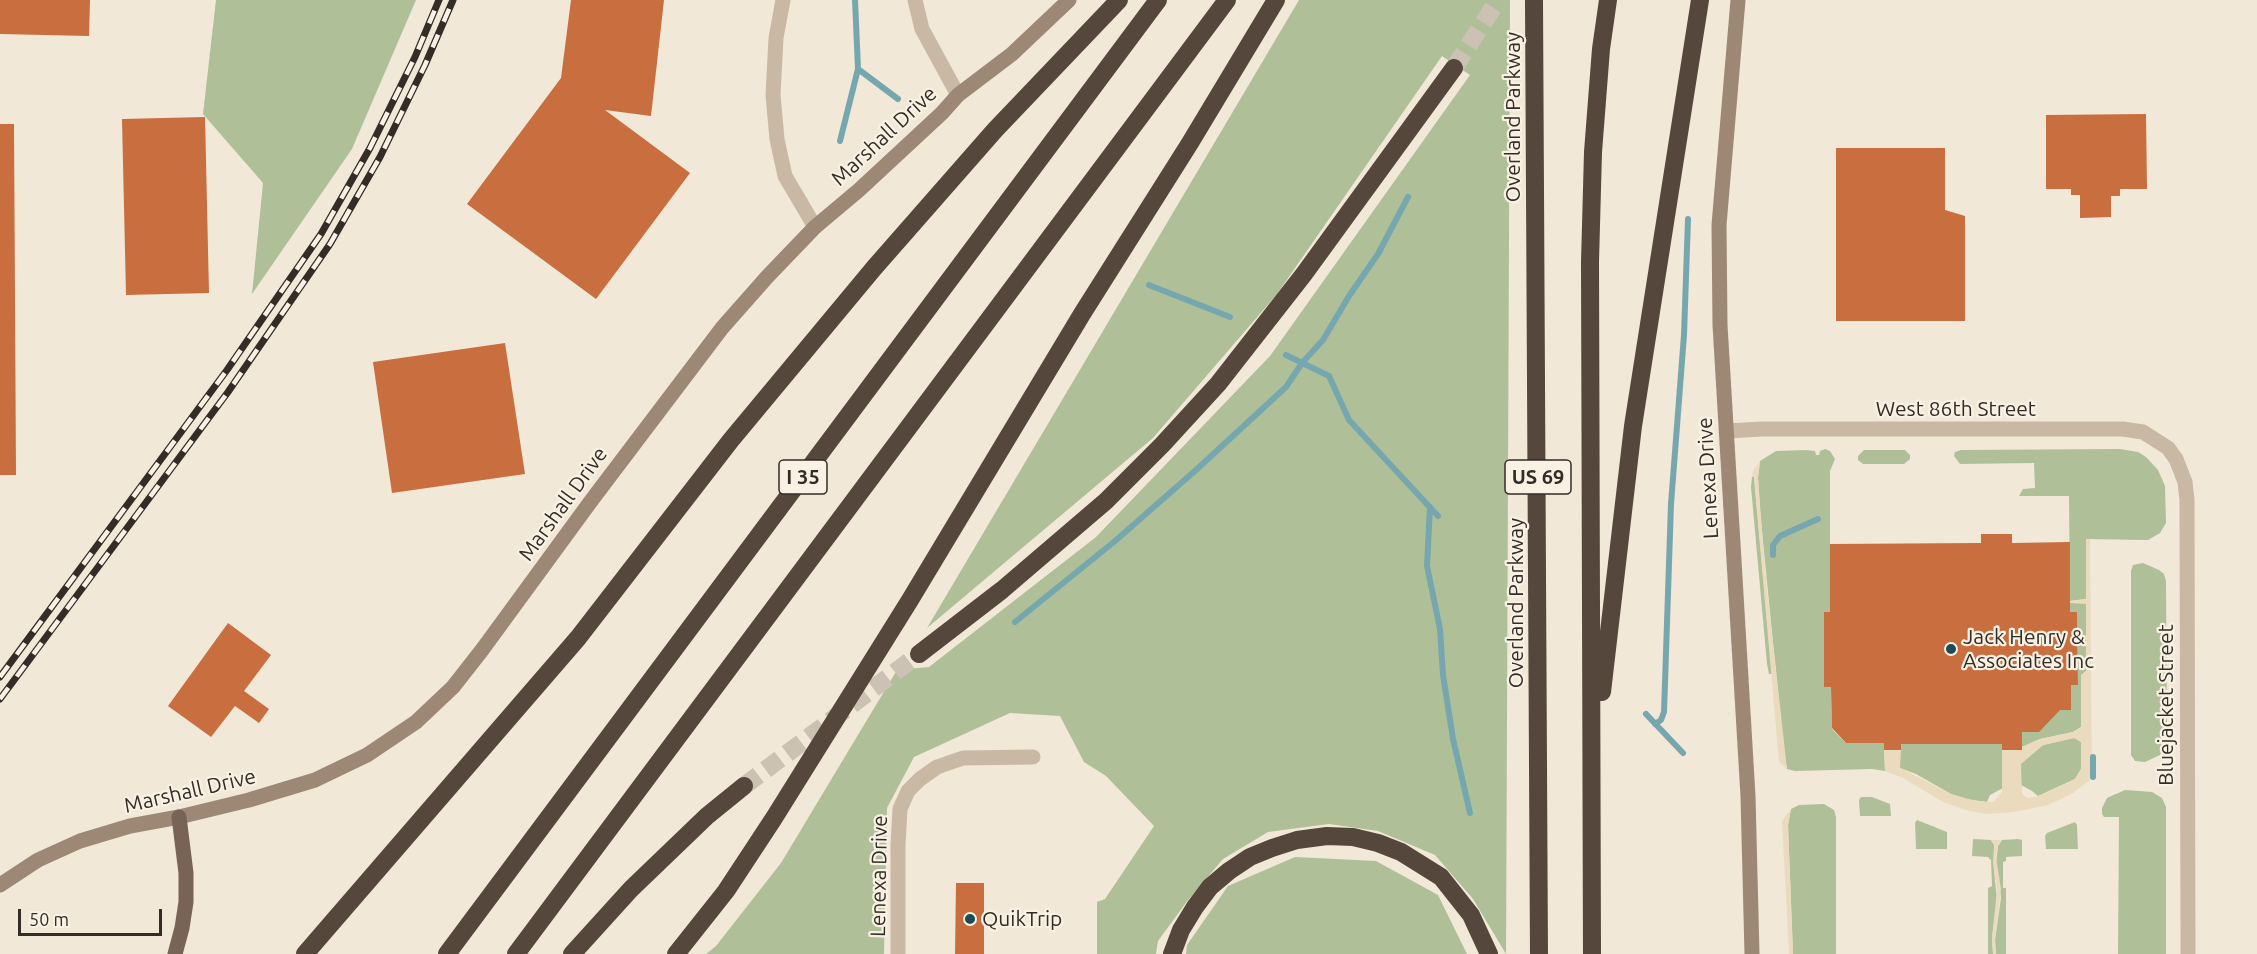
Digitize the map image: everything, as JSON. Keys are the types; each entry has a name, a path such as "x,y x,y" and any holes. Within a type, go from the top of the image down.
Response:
{"highway":[{"path":"305,954 578,638 731,440 874,268 995,130 1119,0"},
{"name":"I 35","path":"447,954 1158,0"},
{"name":"I 35","path":"516,954 1227,0"},
{"path":"676,954 726,891 780,808 910,600 1082,314 1227,83 1276,0"},
{"name":"Overland Parkway","path":"1534,0 1539,954"},
{"name":"US 69","path":"1592,954 1590,262 1593,152 1601,49 1608,0"},
{"path":"1592,775 1633,426 1700,0"},
{"path":"919,654 1057,544 1106,501 1170,437 1218,384 1304,274 1454,68"},
{"path":"572,954 660,860 707,816 744,786"},
{"path":"1172,954 1181,930 1195,907 1210,887 1229,871 1250,857 1272,848 1297,840 1327,836 1353,837 1378,843 1401,852 1441,877 1471,915 1489,954"}],"main road":[{"path":"175,954 186,902 186,873 179,817"}],"street":[{"path":"783,0 776,38 773,94 777,139 785,176 815,227"},
{"path":"915,0 922,29 958,95"},
{"name":"Marshall Drive","path":"0,885 38,860 80,841 130,826 249,800 315,780 367,755 423,715 453,687 482,650 722,328 815,227 880,171 958,95 1012,54 1069,0"},
{"name":"Lenexa Drive","path":"1738,0 1719,225 1720,325 1748,796 1752,954"},
{"name":"West 86th Street","path":"1726,431 1762,429 2123,429 2143,432 2168,448 2176,459"},
{"name":"Bluejacket Street","path":"2176,459 2185,482 2187,510 2188,954"},
{"name":"Lenexa Drive","path":"898,954 900,809 908,791 920,778 937,767 963,758 1033,757"}],"green space":[{"path":"216,0 416,0 352,149 252,294 263,183 203,114"},
{"path":"1299,0 1510,0 1506,954 1473,899 1435,855 1378,831 1329,824 1268,832 1223,859 1188,900 1158,941 1156,954 1097,954 1097,902 1105,899 1154,826 1106,776 1084,762 1060,716 1010,713 914,757 887,808 884,954 706,954 716,946 781,863 897,670 929,667 1096,537 1270,356 1470,75 1442,56 1277,294 1153,438 927,628"},
{"path":"1825,449 1830,451 1835,459 1830,471 1830,612 1824,612 1824,686 1831,687 1832,729 1846,743 1884,743 1885,771 1872,769 1795,771 1787,769 1784,754 1760,511 1758,478 1760,461 1776,451 1806,450 1815,451 1816,455 1819,455 1820,451"},
{"path":"2120,449 2138,452 2158,470 2165,486 2166,523 2160,533 2148,540 2086,539 2086,599 2070,601 2069,496 2019,496 2023,489 2035,488 2034,463 1960,464 1954,456 1955,452 1961,450"},
{"path":"1864,450 1905,450 1910,455 1910,459 1904,464 1863,464 1858,460 1858,456"},
{"path":"1752,477 1754,477 1772,674 1769,674 1767,664"},
{"path":"2143,563 2159,570 2164,574 2166,581 2167,744 2160,755 2145,762 2135,761 2131,755 2131,571 2133,565"},
{"path":"2070,603 2086,603 2086,671 2081,676 2081,727 2073,732 2040,739 2022,747 2022,732 2053,710 2071,709 2071,685 2078,685 2077,612 2070,612"},
{"path":"2074,738 2081,742 2081,769 2075,779 2038,796 2021,785 2021,763 2043,745"},
{"path":"1901,744 2002,744 2003,788 1990,795 1987,802 1951,794 1916,774 1900,768"},
{"path":"2125,790 2152,792 2162,798 2166,807 2166,954 2118,954 2119,817 2104,817 2102,808 2107,798"},
{"path":"1861,797 1872,797 1890,804 1891,816 1860,816 1859,800"},
{"path":"1824,804 1834,810 1836,817 1836,954 1793,954 1788,825 1791,809 1799,805"},
{"path":"1917,820 1947,832 1947,849 1916,849 1915,823"},
{"path":"2075,822 2078,849 2046,849 2045,836 2047,833"},
{"path":"1973,839 1991,840 1994,845 1997,900 1992,938 1993,954 1988,954 1988,888 1992,886 1991,860 1988,857 1972,856"},
{"path":"2002,840 2022,840 2022,856 2006,857 2006,861 2003,862 2003,888 2006,888 2006,954 1996,954 1995,940 2001,898 1996,864 1998,846"},
{"path":"1295,857 1376,861 1438,895 1467,954 1186,954 1187,945 1228,886"}],"shaded area":[{"path":"1760,461 1758,478 1765,570 1787,769 1779,762 1754,477 1752,477"},
{"path":"2086,539 2090,539 2092,778 2073,793 2048,805 2014,812 1988,814 1969,811 1943,802 1903,778 1885,771 1884,750 1900,750 1900,768 1951,794 1975,801 1994,802 2002,792 2002,750 2022,750 2022,747 2040,739 2073,732 2081,727 2081,675 2086,671 2086,604 2070,603 2070,601 2086,599","holes":["2074,738 2081,742 2081,769 2077,777 2036,797 2027,798 2022,794 2021,764 2043,745"]},
{"path":"1791,809 1788,825 1793,954 1789,954 1782,821"},
{"path":"1991,840 2002,840 1998,846 1996,858 2001,889 1995,940 1996,954 1993,954 1992,938 1997,890 1993,863 1994,845"}],"building":[{"path":"0,0 90,0 89,36 0,34"},
{"path":"571,0 664,0 651,116 605,110 690,173 596,299 467,204 561,78"},
{"path":"2146,114 2147,189 2120,189 2120,196 2111,196 2111,217 2080,218 2080,195 2071,195 2071,189 2046,189 2046,115"},
{"path":"205,117 209,293 126,295 122,119"},
{"path":"0,124 14,124 16,475 0,475"},
{"path":"1836,148 1945,148 1945,210 1965,216 1965,321 1836,321"},
{"path":"505,343 525,474 392,493 373,362"},
{"name":"Jack Henry & Associates Inc","path":"1981,534 2012,534 2012,543 2070,542 2070,612 2077,612 2078,685 2071,685 2071,710 2060,710 2039,732 2022,732 2022,750 2002,750 2002,744 1901,744 1901,750 1884,750 1884,743 1846,743 1832,728 1831,687 1824,687 1824,612 1830,612 1830,544 1981,543"},
{"path":"228,623 271,655 244,691 269,709 259,723 235,706 211,737 168,706"},
{"name":"QuikTrip","path":"956,883 984,883 984,954 955,954"}],"waterway":[{"path":"840,141 858,69 855,0"},
{"path":"858,69 898,99"},
{"path":"1015,622 1115,541 1286,387 1302,363 1323,340 1349,296 1378,254 1408,197"},
{"path":"1655,724 1661,720 1664,712 1671,504 1684,335 1688,219"},
{"path":"1149,285 1230,317"},
{"path":"1286,355 1329,376 1349,420 1438,516"},
{"path":"1430,507 1427,566 1440,629 1443,675 1453,739 1470,813"},
{"path":"1773,555 1773,545 1780,536 1818,519"},
{"path":"1646,714 1683,753"},
{"path":"2093,757 2093,777"}],"tunnel":[{"path":"1454,68 1498,0"},
{"path":"744,786 919,654"}],"railway":[{"path":"0,677 227,370 321,234 370,148 415,57 439,0"},
{"path":"0,699 228,392 330,244 380,157 425,65 453,0"}],"place":[{"name":"Jack Henry & Associates Inc","path":"1951,649"},
{"name":"QuikTrip","path":"970,919"}]}
